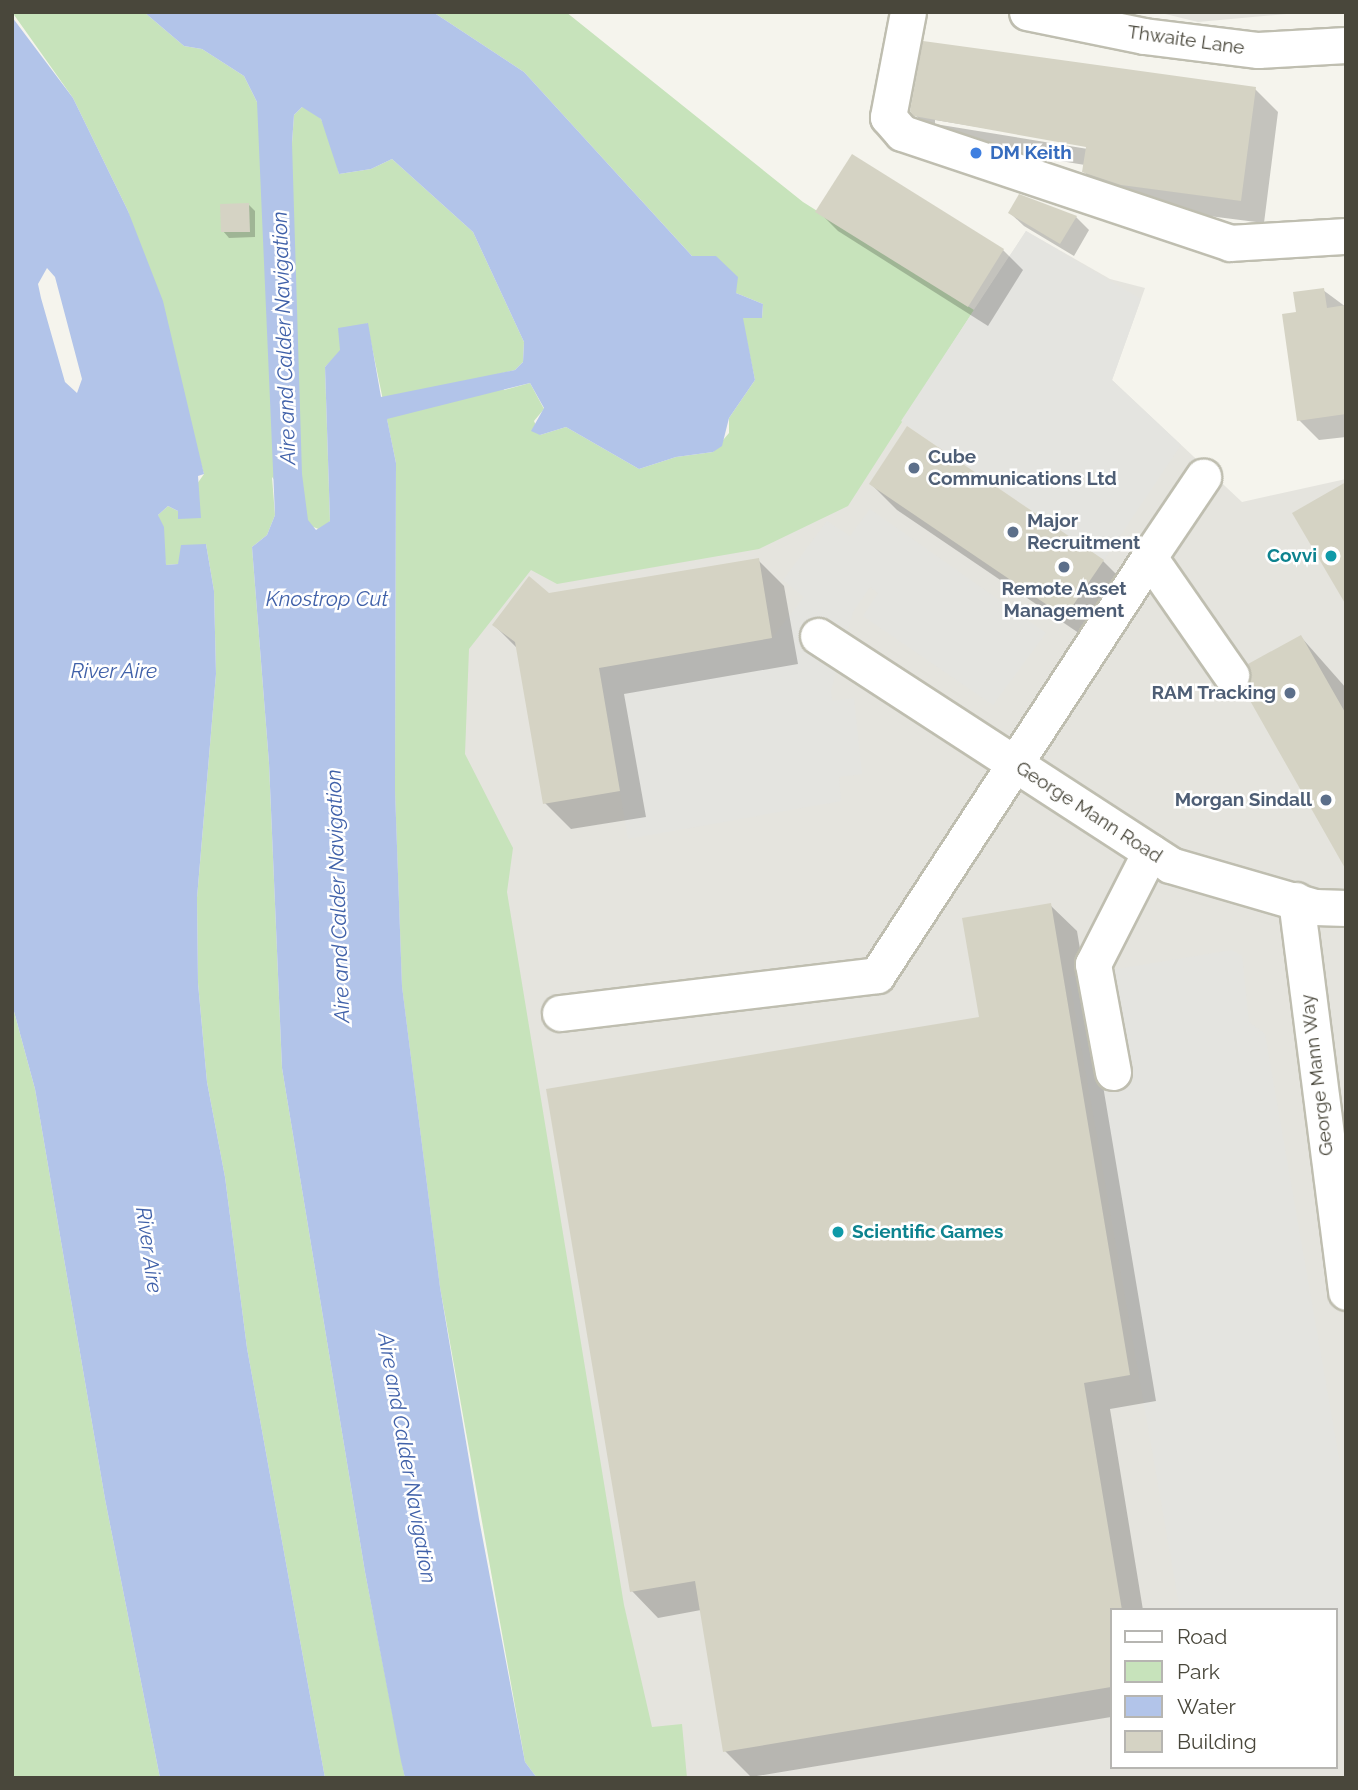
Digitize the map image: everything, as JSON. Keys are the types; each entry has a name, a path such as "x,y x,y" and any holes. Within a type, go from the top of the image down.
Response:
{"street":[{"path":"908,12 888,117 902,133 1230,243 1346,236"},
{"name":"Thwaite Lane","path":"1027,12 1144,36 1258,50 1346,45"},
{"path":"560,1013 877,975 1203,477"},
{"path":"1149,556 1231,675"},
{"name":"George Mann Road","path":"818,636 1170,865 1315,907 1346,908"},
{"path":"1113,1072 1093,964 1150,852"},
{"name":"George Mann Way","path":"1296,900 1346,1292"}],"shaded area":[{"path":"1157,12 1308,12 1198,22"},
{"path":"1026,231 1110,279 1145,288 1112,380 1242,502 1346,479 1346,1778 537,1778 440,1287 402,986 395,790 396,619 901,421"},
{"path":"1026,231 1141,299 1112,380 1181,445 1104,560 901,421"},
{"path":"870,509 1046,633 993,705 863,616 878,593 870,587 853,612 831,690 832,701 854,698 862,774 839,777 841,801 628,839 599,668 772,638 804,597 783,580 827,521 850,536"},
{"path":"1232,950 1242,956 1249,1022 1265,1034 1346,1498 1346,1725 1337,1727 1337,1608 1180,1608 1069,977"}],"green space":[{"path":"12,12 144,12 184,46 202,49 244,76 257,102 292,143 294,115 302,107 310,108 321,119 331,141 339,174 371,169 392,159 473,232 524,342 523,362 515,370 498,374 504,390 530,383 544,409 534,421 540,435 566,427 639,469 676,457 713,452 729,433 729,418 755,380 742,318 762,318 763,304 736,293 693,257 524,72 433,12 566,12 803,202 974,310 848,506 759,549 557,584 531,570 469,649 465,754 513,848 507,892 624,1605 652,1727 682,1724 687,1778 537,1778 525,1762 440,1287 402,986 395,790 396,463 367,323 325,367 330,521 321,530 311,526 272,477 275,515 267,535 252,547 269,763 282,1068 365,1572 405,1778 325,1778 247,1348 225,1177 207,1082 198,983 197,898 216,674 214,591 206,544 178,564 166,565 158,515 168,506 178,511 204,474 128,211 73,98"},
{"path":"12,1004 35,1089 105,1499 160,1778 12,1778"}],"water":[{"path":"144,12 433,12 524,72 692,256 716,256 738,277 736,293 763,304 762,318 743,318 755,380 729,418 722,446 713,452 676,457 639,469 566,427 540,435 531,431 544,408 530,383 387,419 396,463 395,790 402,986 440,1287 479,1519 525,1762 537,1778 405,1778 401,1761 365,1572 282,1068 269,763 252,547 267,535 275,515 257,102 244,76 202,49 184,46","holes":["302,107 321,119 339,174 371,169 392,159 473,232 524,342 523,362 515,370 381,397 368,323 338,328 340,350 325,367 330,521 316,530 308,520 302,474 292,143 294,115"]},
{"name":"River Aire","path":"12,17 73,98 128,211 163,301 204,474 198,476 201,518 178,519 178,511 168,506 158,515 164,527 166,565 178,564 181,545 206,544 214,591 216,674 197,898 198,983 207,1082 225,1177 247,1348 325,1778 160,1778 105,1499 35,1089 12,1004","holes":["47,268 55,277 82,379 77,393 65,382 38,284"]}],"building":[{"path":"923,41 1256,87 1241,201 1121,185 1082,172 1086,147 914,116 910,111"},
{"path":"852,154 1004,249 968,307 815,212"},
{"path":"1019,194 1077,216 1060,244 1008,213"},
{"path":"249,203 250,232 221,232 220,204"},
{"path":"1324,288 1327,308 1346,305 1346,414 1297,421 1282,314 1296,312 1293,292"},
{"path":"907,426 1104,560 1065,617 869,484"},
{"name":"Covvi","path":"1346,482 1346,605 1292,513"},
{"path":"759,558 772,638 599,668 620,791 543,804 515,642 492,625 529,576 549,593"},
{"name":"RAM Tracking","path":"1301,635 1346,714 1346,870 1244,690 1251,674 1248,664"},
{"name":"Scientific Games","path":"1051,903 1130,1375 1084,1383 1122,1608 1110,1608 1110,1687 723,1752 695,1581 630,1592 546,1089 979,1017 962,918"}],"place":[{"name":"DM Keith","path":"976,153"},
{"name":"Cube Communications Ltd","path":"914,468"},
{"name":"Major Recruitment","path":"1013,532"},
{"name":"Covvi","path":"1331,556"},
{"name":"Remote Asset Management","path":"1064,567"},
{"name":"RAM Tracking","path":"1290,693"},
{"name":"Morgan Sindall","path":"1326,800"},
{"name":"Scientific Games","path":"838,1232"}],"water label":[{"name":"Aire and Calder Navigation","path":"284,338"},
{"name":"Knostrop Cut","path":"327,599"},
{"name":"Aire and Calder Navigation","path":"338,896"},
{"name":"Aire and Calder Navigation","path":"407,1458"}]}
